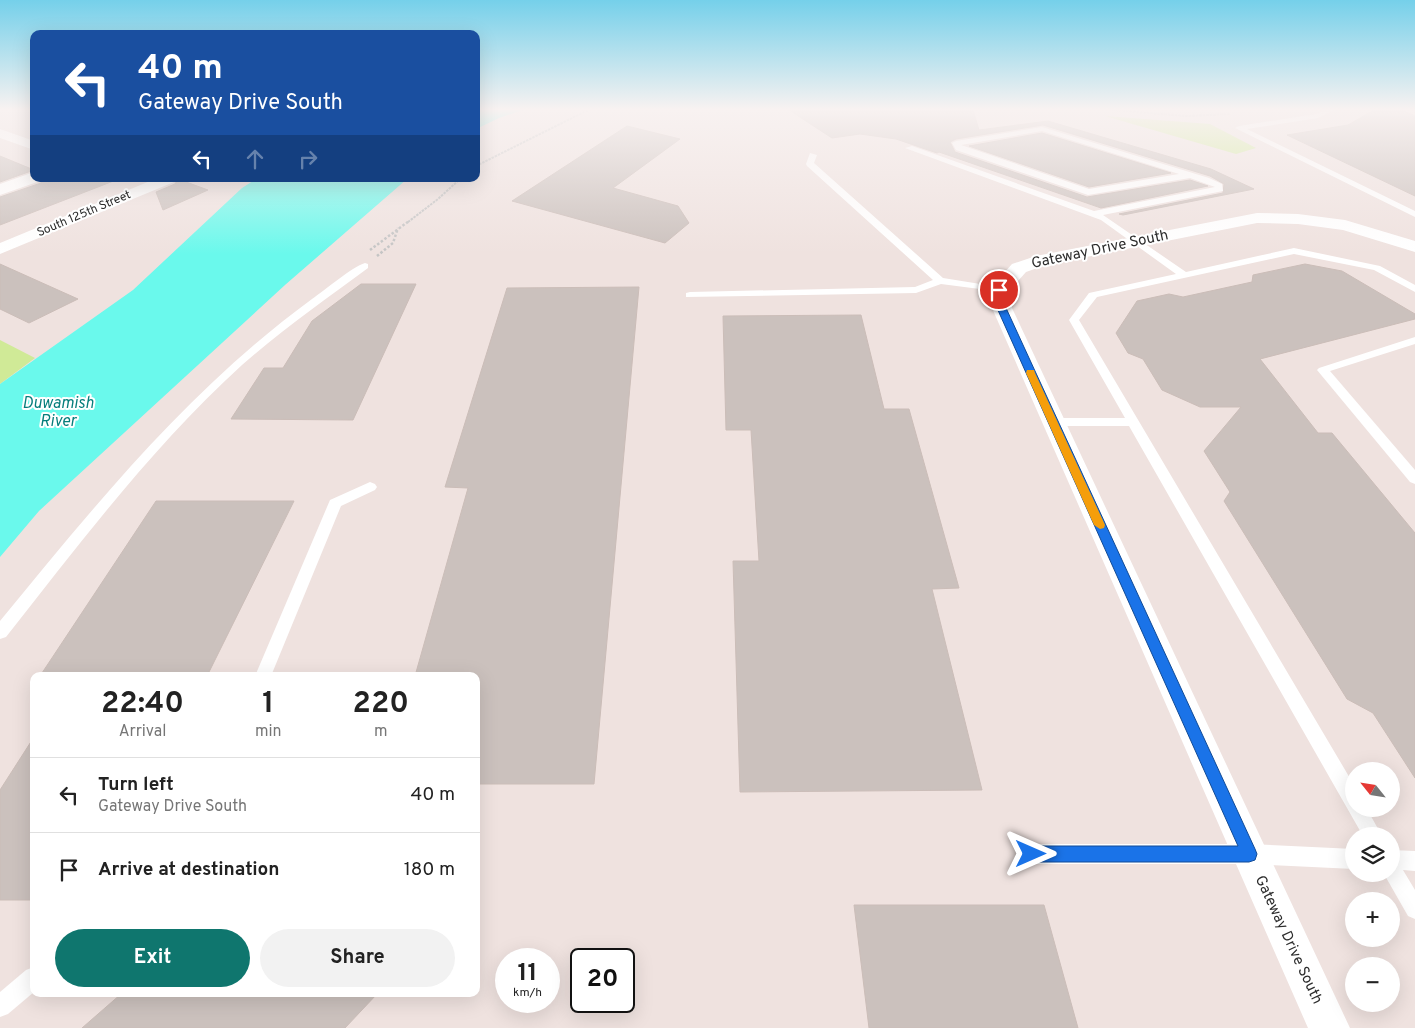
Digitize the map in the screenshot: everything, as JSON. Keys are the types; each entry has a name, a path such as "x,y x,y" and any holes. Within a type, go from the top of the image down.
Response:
{"street":[{"path":"0,190 30,179"},
{"name":"South 125th Street","path":"0,249 161,182"},
{"name":"Gateway Drive South","path":"1329,1028 1002,308 999,290 1019,268 1042,260 1257,218 1345,225 1415,247"}],"lane":[{"path":"812,158 810,164 940,282"},
{"path":"937,158 1104,218 1184,275"},
{"path":"988,158 1088,192 1190,175"},
{"path":"1093,214 1220,189 1219,186 1206,180 1135,158"},
{"path":"1300,158 1415,214"},
{"path":"1345,787 1074,320 1093,295 1294,251 1377,268 1415,289"},
{"path":"0,632 108,501 222,378 283,326 365,266"},
{"path":"690,295 916,290 940,282 999,290"},
{"path":"1415,340 1323,370 1415,479"},
{"path":"1053,422 1133,422"},
{"path":"265,672 335,503 370,487"},
{"path":"1031,854 1249,854 1345,859"},
{"path":"1400,860 1415,860"},
{"path":"1399,882 1415,909"},
{"path":"0,1006 30,981"}],"path":[{"path":"480,164 492,158"},
{"path":"365,266 393,243 398,228 438,199 457,182"}],"green space":[{"path":"0,340 35,358 0,384"}],"water":[{"name":"Duwamish River","path":"251,182 404,182 285,285 39,511 0,557 0,384 133,290 242,188"}],"building":[{"path":"0,158 5,158 30,168 30,171 0,182"},
{"path":"578,158 654,158 613,188 678,206 689,223 665,243 512,201"},
{"path":"956,158 973,158 1087,197 1190,180 1208,186 1101,208"},
{"path":"1004,158 1123,158 1171,173 1089,187"},
{"path":"1151,158 1174,158 1211,169 1254,189 1123,215 1119,214 1223,193 1224,184 1210,176"},
{"path":"1335,158 1415,158 1415,196"},
{"path":"111,182 0,225 0,197 41,183"},
{"path":"176,182 186,182 208,190 163,210 156,192"},
{"path":"0,264 78,299 29,323 0,309"},
{"path":"1305,264 1342,271 1415,314 1415,319 1260,359 1318,433 1332,433 1415,533 1415,778 1373,713 1347,699 1224,501 1230,492 1204,451 1241,407 1200,407 1162,390 1143,359 1128,353 1116,333 1137,301 1169,294 1183,297 1252,282 1253,275"},
{"path":"361,284 416,284 353,420 231,419 264,368 283,368 312,321"},
{"path":"639,287 594,784 480,784 480,672 416,672 468,488 445,487 507,288"},
{"path":"861,315 884,409 909,409 959,588 932,589 982,790 740,792 733,561 759,561 751,430 726,430 723,316"},
{"path":"156,501 294,501 209,672 43,672"},
{"path":"30,743 30,900 0,900 0,790"},
{"path":"854,905 1044,905 1078,1028 869,1028"},
{"path":"118,997 374,997 345,1028 82,1028"}],"slow traffic":[{"path":"1031,373 1100,525"}],"route":[{"path":"999,290 1002,308 1249,854 1031,854"}]}
